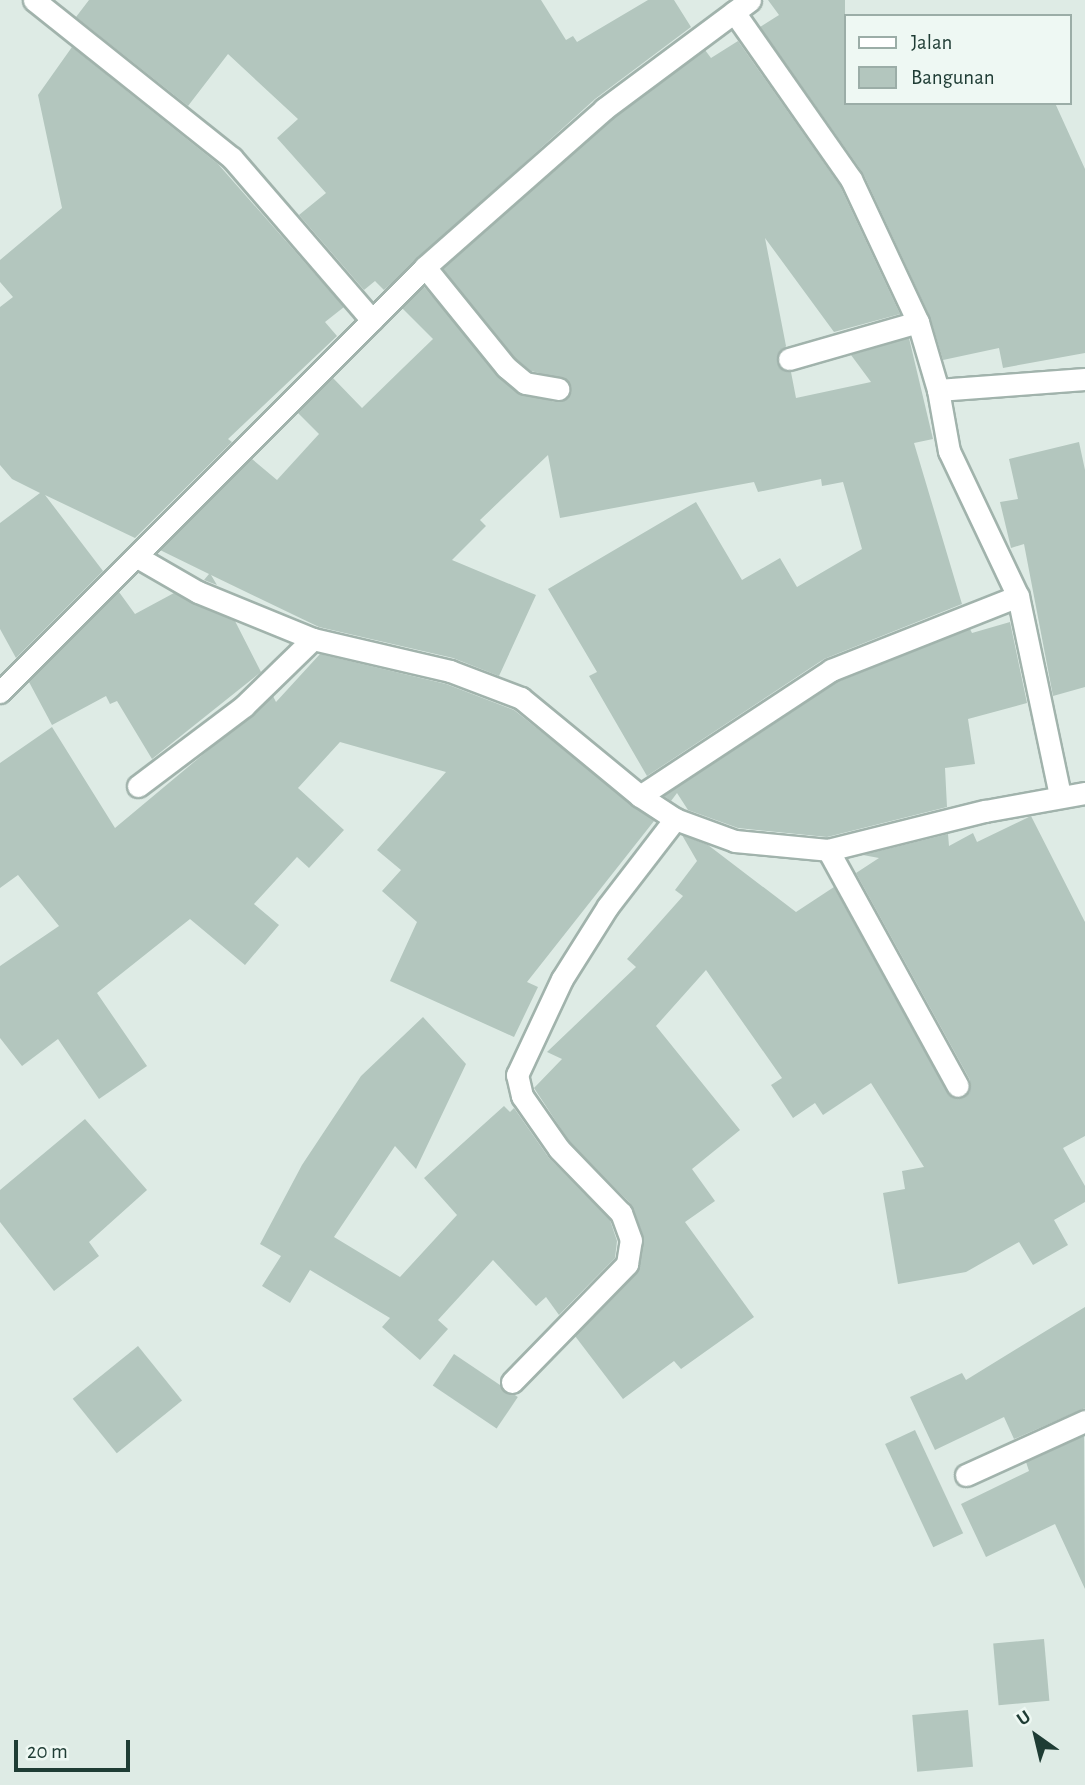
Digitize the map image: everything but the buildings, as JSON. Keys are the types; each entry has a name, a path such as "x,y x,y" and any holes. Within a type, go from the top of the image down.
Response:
{"street":[{"path":"34,0 232,158 372,320"},
{"path":"0,692 139,558 425,267 604,109 742,6 851,179 918,322 938,390 950,451 1018,596 1060,795"},
{"path":"425,267 506,367 525,383 558,388"},
{"path":"789,359 918,322"},
{"path":"938,390 1085,379"},
{"path":"139,558 198,592 313,639 450,671 521,698 640,796 675,819 735,841 828,850 1060,795 1085,793"},
{"path":"640,796 831,670 1018,596"},
{"path":"138,786 244,706 313,639"},
{"path":"512,1382 627,1264 631,1240 621,1213 559,1149 522,1096 521,1063 608,906 675,819"},
{"path":"828,850 958,1086"},
{"path":"966,1475 1085,1421"}]}
